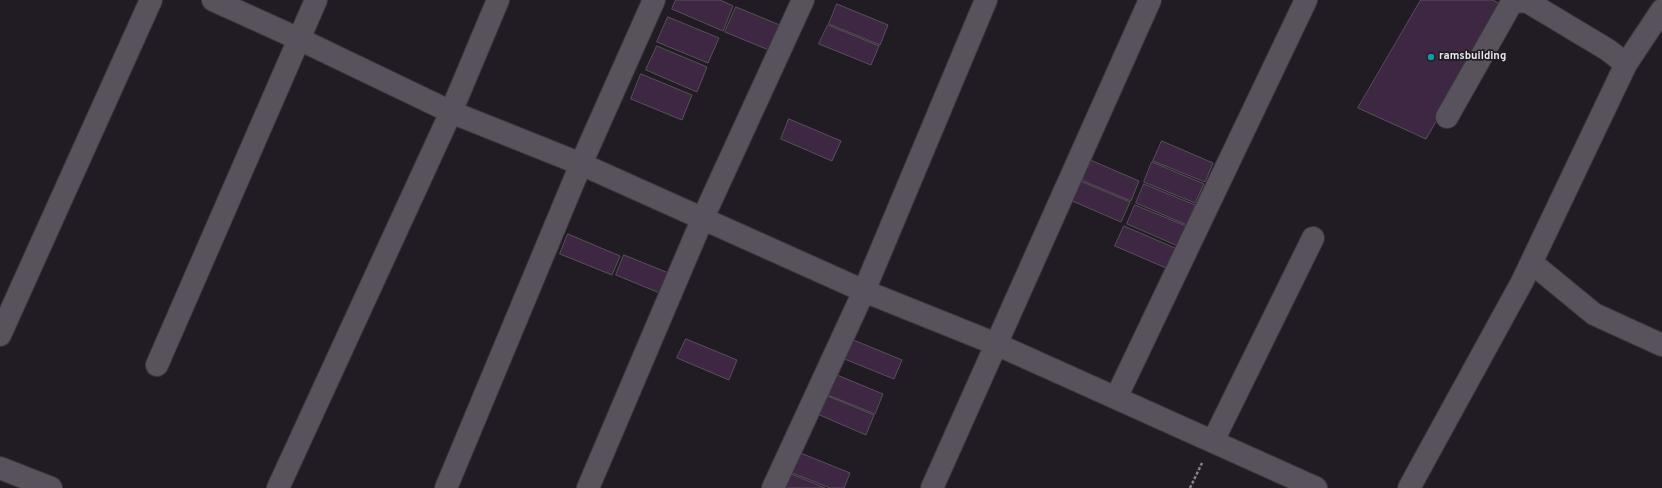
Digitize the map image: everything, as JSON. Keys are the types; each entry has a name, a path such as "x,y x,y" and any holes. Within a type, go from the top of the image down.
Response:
{"street":[{"path":"0,335 151,0"},
{"path":"213,0 299,39 451,112 581,164 702,220 864,291 996,344 1316,488"},
{"path":"157,365 316,0"},
{"path":"278,488 451,112 498,0"},
{"path":"446,488 581,164 654,0"},
{"path":"588,488 702,220 803,0"},
{"path":"773,488 864,291 986,0"},
{"path":"932,488 1150,0"},
{"path":"1116,398 1306,0"},
{"path":"1447,116 1511,4 1519,1 1528,2 1608,50 1626,64"},
{"path":"1409,488 1532,263 1626,64 1662,10"},
{"path":"1213,441 1313,238"},
{"path":"1532,263 1594,314 1662,345"},
{"path":"0,468 50,488"}],"building":[{"path":"676,0 720,0 733,6 723,31 672,9"},
{"name":"ramsbuilding","path":"1421,0 1493,0 1503,6 1426,139 1358,108"},
{"path":"837,4 888,25 880,45 829,24"},
{"path":"736,7 787,28 776,53 725,32"},
{"path":"668,17 719,38 708,63 657,42"},
{"path":"828,25 879,46 871,65 819,44"},
{"path":"657,46 707,67 697,92 646,70"},
{"path":"641,74 692,95 682,120 631,99"},
{"path":"789,119 841,141 832,161 781,139"},
{"path":"1162,141 1213,163 1205,182 1153,161"},
{"path":"1088,159 1139,181 1131,201 1079,179"},
{"path":"1152,162 1204,184 1195,203 1144,182"},
{"path":"1078,180 1130,202 1121,222 1070,200"},
{"path":"1144,184 1195,205 1187,225 1136,203"},
{"path":"1135,205 1186,226 1178,246 1127,224"},
{"path":"1124,226 1175,248 1166,268 1115,246"},
{"path":"568,234 620,256 612,275 560,254"},
{"path":"624,255 676,276 667,296 616,275"},
{"path":"686,339 737,360 729,380 677,358"},
{"path":"851,339 902,360 894,379 842,358"},
{"path":"832,373 883,394 875,414 823,393"},
{"path":"823,394 874,415 866,435 815,413"},
{"path":"798,452 850,473 844,488 830,488 790,472"},
{"path":"789,473 825,488 783,488"}],"place":[{"name":"ramsbuilding","path":"1431,57"}]}
